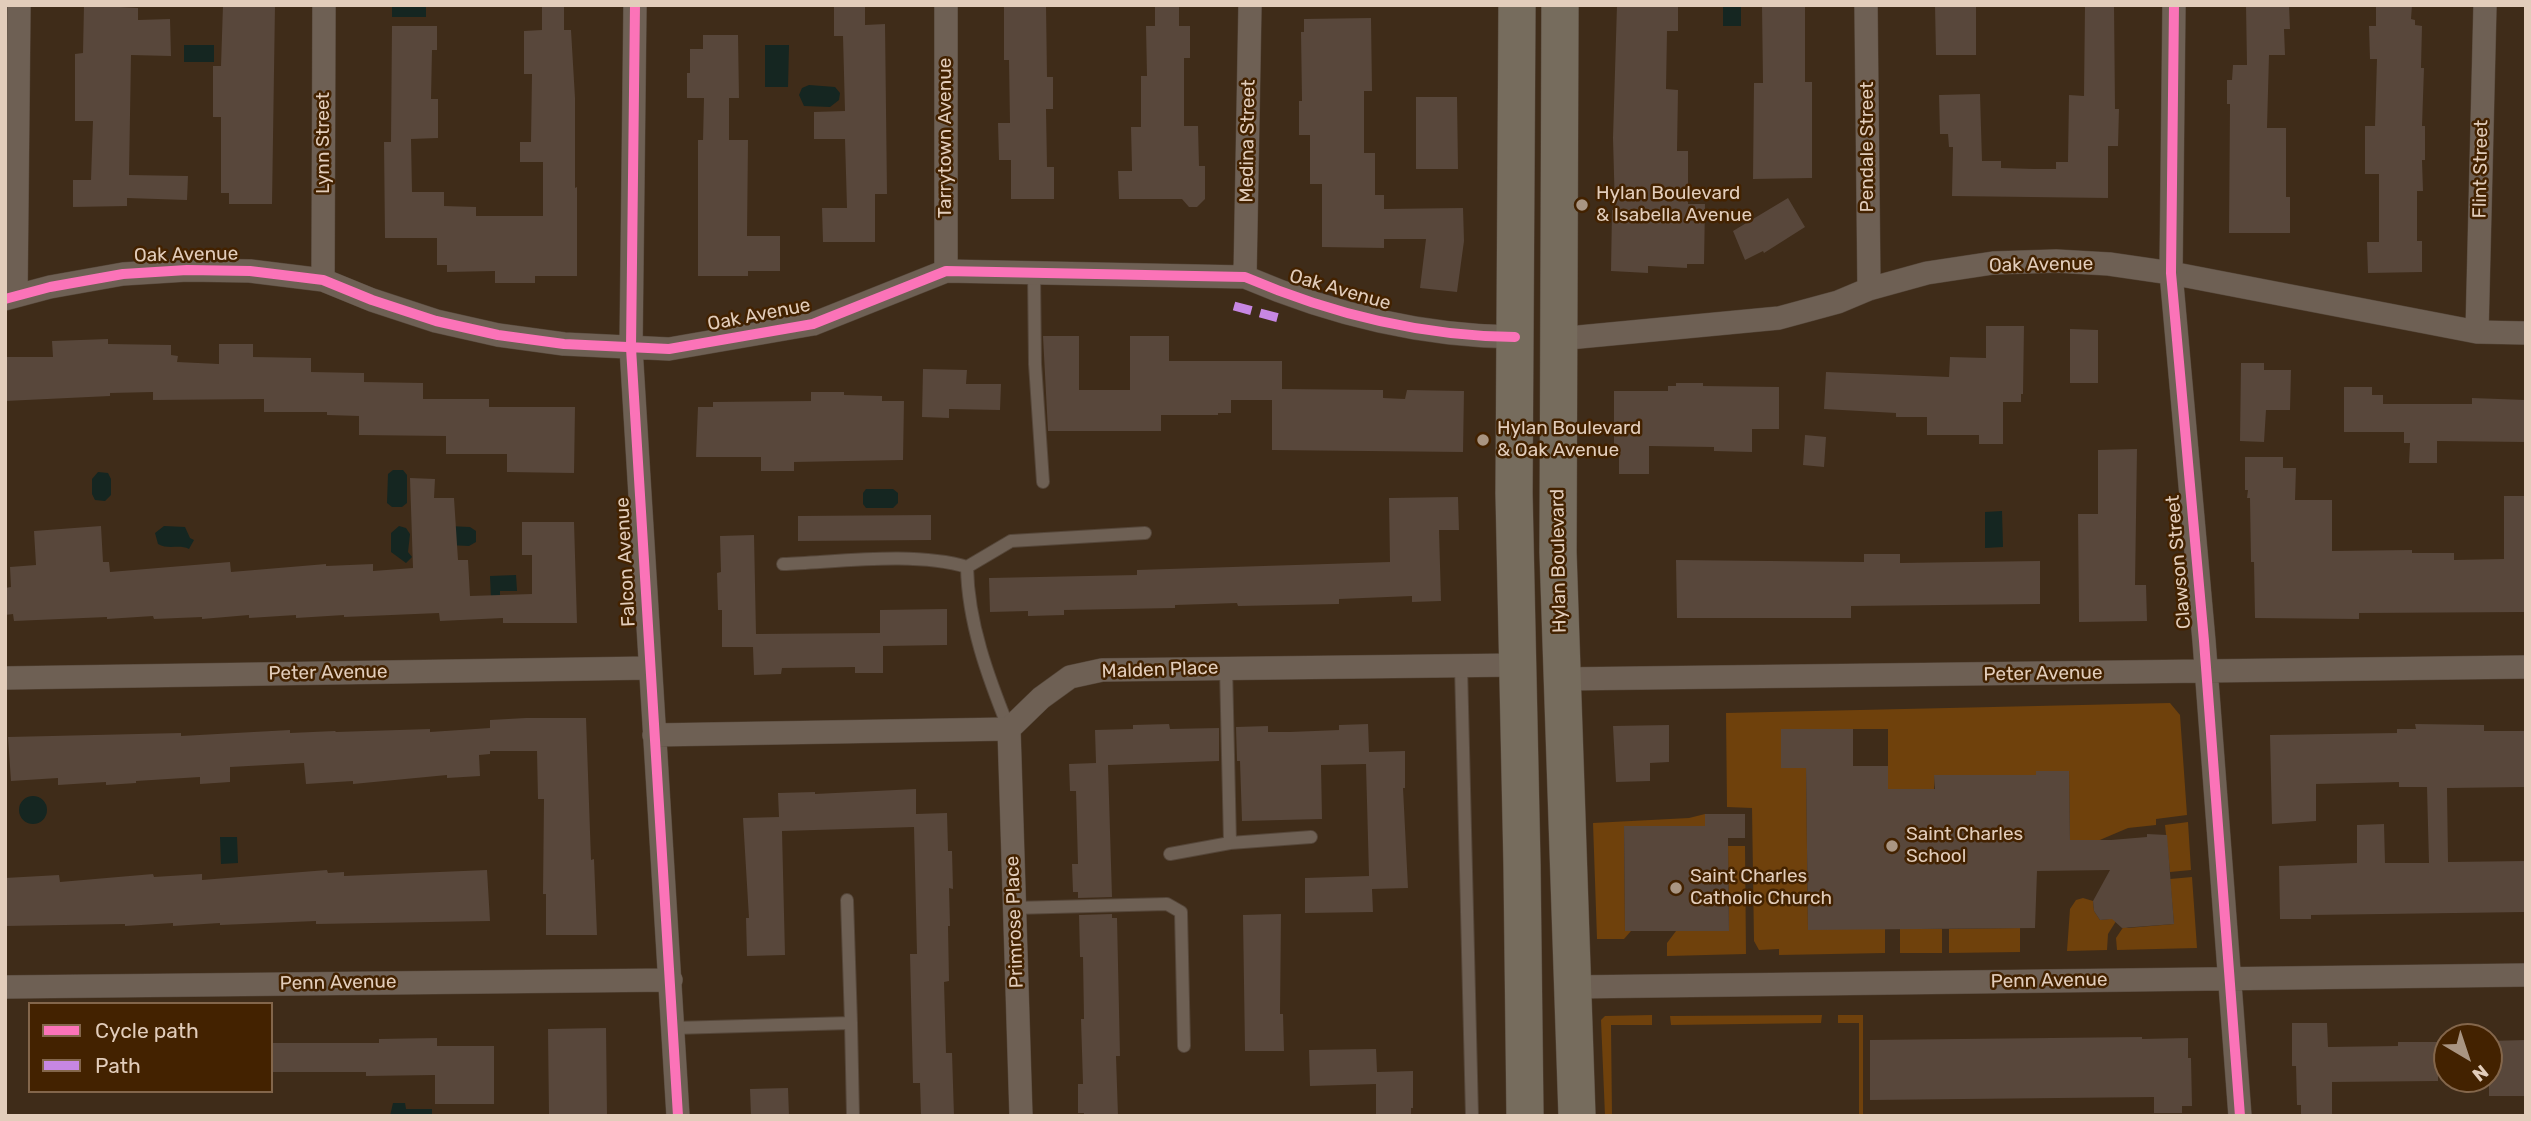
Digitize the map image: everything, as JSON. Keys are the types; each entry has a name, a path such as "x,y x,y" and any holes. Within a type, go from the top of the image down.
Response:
{"main road":[{"path":"1517,5 1514,493 1525,1116"},
{"name":"Hylan Boulevard","path":"1560,5 1557,489 1577,1116"}],"street":[{"path":"11,297 19,5"},
{"name":"Lynn Street","path":"323,280 324,5"},
{"name":"Falcon Avenue","path":"635,5 631,348 678,1116"},
{"name":"Tarrytown Avenue","path":"946,5 946,271"},
{"name":"Medina Street","path":"1245,277 1250,5"},
{"name":"Pendale Street","path":"1867,5 1869,289"},
{"name":"Clawson Street","path":"2174,5 2171,273 2207,671 2240,1116"},
{"name":"Flint Street","path":"2477,332 2485,5"},
{"name":"Oak Avenue","path":"1558,339 1779,318 1927,273 1993,263 2056,261 2109,264 2171,273 2477,332 2526,333"},
{"name":"Oak Avenue","path":"11,297 123,274 187,270 250,271 323,280 436,321 498,335 564,344 669,349 813,324 946,271 1245,277 1341,313 1400,326 1471,336 1515,337"},
{"name":"Malden Place","path":"1009,729 1041,698 1070,677 1102,670 1518,665"},
{"name":"Peter Avenue","path":"1561,679 2526,667"},
{"name":"Peter Avenue","path":"5,678 650,668"},
{"path":"654,735 1009,729"},
{"name":"Primrose Place","path":"1009,729 1021,1116"},
{"name":"Penn Avenue","path":"1572,986 2526,975"},
{"name":"Penn Avenue","path":"5,987 671,980"}],"lane":[{"path":"1034,274 1035,364 1043,482"},
{"path":"783,564 922,558 947,560 967,567 1011,541 1145,533"},
{"path":"967,567 968,597 988,676 1009,729"},
{"path":"1461,666 1472,1116"},
{"path":"1226,667 1230,843"},
{"path":"1170,854 1230,843 1311,837"},
{"path":"848,900 853,1116"},
{"path":"1014,908 1167,904 1181,912 1184,1046"},
{"path":"674,1028 850,1023"}],"shaded area":[{"path":"2170,703 2180,715 2187,815 2156,819 2156,825 2128,828 2095,842 2070,840 2069,771 2037,771 2036,775 1935,775 1934,789 1921,789 1888,844 1888,729 1781,729 1781,768 1806,768 1808,929 1885,929 1885,953 1779,955 1779,949 1759,950 1754,941 1752,808 1727,807 1726,713"},
{"path":"1705,814 1705,826 1624,826 1625,931 1631,931 1624,939 1597,939 1593,823 1689,818"},
{"path":"2188,822 2191,870 2170,872 2165,825"},
{"path":"1728,846 1745,846 1746,954 1667,956 1667,943 1676,931 1729,930"},
{"path":"2192,877 2197,948 2117,950 2116,938 2124,926 2128,928 2174,924 2170,879"},
{"path":"2083,898 2093,901 2094,911 2100,920 2118,918 2108,934 2107,950 2067,951 2070,909 2076,900"},
{"path":"2020,928 2020,952 1949,953 1949,929"},
{"path":"1900,929 1942,929 1942,953 1900,953"},
{"path":"1652,1015 1652,1025 1611,1025 1612,1116 1605,1116 1601,1020 1605,1016"},
{"path":"1822,1015 1821,1023 1671,1025 1670,1016"},
{"path":"1838,1015 1863,1015 1863,1116 1859,1116 1859,1023 1838,1023"}],"water":[{"path":"392,5 426,5 426,17 392,17"},
{"path":"1723,5 1741,5 1741,26 1723,26"},
{"path":"184,45 214,45 214,62 184,62"},
{"path":"765,45 789,45 788,87 765,87"},
{"path":"809,85 835,87 840,93 839,100 830,107 804,106 799,95 802,88"},
{"path":"393,470 403,470 407,475 407,503 402,507 392,507 387,503 388,474"},
{"path":"98,472 108,473 111,479 111,495 105,501 95,500 92,494 92,479"},
{"path":"866,489 893,489 898,493 898,503 893,508 866,508 863,504 863,493"},
{"path":"2002,511 2003,547 1985,548 1985,512"},
{"path":"164,526 185,527 190,538 194,540 189,549 158,544 155,533"},
{"path":"399,526 406,528 410,534 408,552 412,557 406,563 391,552 391,533"},
{"path":"448,526 470,527 476,531 476,542 469,546 448,545"},
{"path":"516,575 517,591 500,591 500,599 491,599 490,576"},
{"path":"33,796 43,800 47,810 43,820 33,824 23,820 19,810 23,800"},
{"path":"220,837 237,837 238,863 221,864"},
{"path":"393,1103 405,1103 406,1109 432,1109 432,1116 390,1116"}],"building":[{"path":"84,5 138,8 138,20 170,19 171,56 131,55 129,175 188,176 187,200 127,198 127,206 73,207 73,180 91,180 93,121 75,121 75,54 83,53"},
{"path":"223,5 275,5 272,204 229,204 229,193 221,193 221,117 213,117 213,66 221,66"},
{"path":"542,5 564,5 564,30 571,30 575,98 577,276 535,276 535,283 495,283 495,271 447,272 447,265 437,265 437,238 385,238 384,142 391,142 392,26 437,26 437,50 432,50 431,99 438,99 438,138 411,139 412,192 444,192 444,206 476,207 476,216 543,216 543,162 520,162 520,142 531,142 532,74 524,74 524,31 542,30"},
{"path":"834,5 865,5 865,25 885,24 887,194 875,194 875,242 823,242 822,208 847,208 845,139 814,139 814,112 845,111 843,36 834,36"},
{"path":"1004,5 1046,5 1047,77 1053,77 1053,109 1046,109 1047,167 1054,167 1054,199 1011,199 1011,160 999,160 998,123 1010,123 1009,60 1004,60"},
{"path":"1155,5 1179,5 1179,26 1190,26 1190,58 1184,58 1184,126 1198,126 1199,166 1205,166 1205,199 1197,207 1189,207 1182,199 1119,199 1118,171 1132,171 1131,127 1141,127 1141,76 1147,76 1146,26 1155,26"},
{"path":"1617,5 1678,5 1678,31 1667,31 1666,89 1678,90 1677,151 1688,151 1688,204 1705,204 1704,264 1687,264 1687,268 1648,266 1648,273 1611,271 1612,210 1615,210 1613,138"},
{"path":"1762,5 1805,5 1805,82 1812,82 1812,178 1753,179 1754,83 1763,83"},
{"path":"1935,5 1976,5 1976,55 1936,55"},
{"path":"2085,5 2114,5 2118,146 2108,146 2108,198 1952,196 1953,147 1949,147 1948,134 1940,134 1939,95 1980,94 1982,161 2001,161 2001,168 2034,169 2056,169 2056,162 2068,162 2069,95 2084,96"},
{"path":"2246,5 2289,5 2290,29 2284,29 2285,55 2269,55 2267,128 2286,128 2286,197 2290,197 2290,233 2229,233 2230,104 2227,104 2227,80 2232,80 2233,65 2247,65"},
{"path":"2376,5 2412,5 2411,19 2415,20 2415,25 2422,26 2422,126 2425,126 2425,160 2422,160 2423,191 2417,191 2417,241 2422,241 2422,272 2368,273 2367,242 2379,242 2379,174 2365,174 2365,126 2375,126 2377,59 2370,59 2369,26 2376,26"},
{"path":"1371,18 1372,91 1364,91 1364,153 1375,153 1375,195 1384,195 1384,209 1463,208 1464,241 1457,292 1420,288 1426,239 1384,239 1384,248 1322,247 1322,184 1310,184 1310,135 1299,135 1299,101 1302,101 1301,32 1304,32 1304,19"},
{"path":"703,35 738,35 739,98 729,98 729,140 748,140 747,236 780,236 780,271 748,271 748,276 698,276 698,140 703,140 704,98 687,98 687,73 690,73 690,49 703,49"},
{"path":"1416,97 1457,97 1458,169 1416,169"},
{"path":"1788,198 1805,227 1764,253 1763,251 1745,260 1733,231"},
{"path":"1986,326 2024,326 2023,394 2021,402 2003,402 2003,444 1979,444 1979,435 1927,435 1927,417 1896,417 1896,413 1824,409 1826,372 1949,377 1950,357 1986,358"},
{"path":"2070,329 2098,330 2098,383 2070,383"},
{"path":"1043,336 1079,336 1079,390 1130,390 1130,336 1169,336 1169,361 1282,361 1282,389 1383,390 1383,398 1405,399 1407,390 1464,391 1463,452 1272,450 1272,400 1231,400 1231,413 1218,415 1161,415 1161,431 1048,431"},
{"path":"108,339 108,344 171,345 171,355 178,356 177,362 219,364 219,344 253,344 253,357 311,358 311,372 364,373 364,382 423,383 423,399 489,399 489,407 575,407 574,473 507,472 507,454 446,454 446,436 359,435 359,416 327,415 327,412 264,412 264,399 153,400 153,392 5,401 5,357 53,357 52,341"},
{"path":"2241,363 2264,363 2264,370 2291,370 2290,410 2266,410 2264,442 2240,441"},
{"path":"923,369 967,370 966,384 1001,384 1000,410 949,409 949,418 922,417"},
{"path":"1676,383 1779,387 1779,429 1752,429 1752,452 1714,451 1714,447 1649,446 1649,474 1619,474 1619,453 1614,453 1614,391 1668,391 1668,386 1676,386"},
{"path":"2344,387 2372,387 2372,395 2383,395 2383,404 2472,404 2472,398 2526,400 2526,442 2437,441 2437,463 2409,463 2410,443 2404,443 2404,432 2344,432"},
{"path":"811,392 844,392 844,395 882,396 882,401 904,401 903,460 794,462 794,471 761,471 761,457 696,457 698,407 713,407 713,402 811,401"},
{"path":"1805,435 1826,437 1824,467 1803,465"},
{"path":"2137,449 2135,585 2146,585 2147,621 2079,622 2078,514 2098,514 2098,450"},
{"path":"2245,457 2283,457 2283,468 2296,468 2295,500 2332,500 2332,551 2412,550 2412,553 2454,553 2454,560 2504,559 2504,496 2526,496 2526,612 2359,613 2359,619 2255,618 2254,562 2251,562 2250,498 2247,498 2248,490 2245,490"},
{"path":"410,478 435,479 434,498 454,498 458,560 468,560 470,596 532,594 532,555 522,555 522,522 574,522 577,623 503,623 503,618 440,621 439,613 296,618 296,615 249,618 249,615 202,619 154,619 153,616 14,621 13,614 5,615 5,588 11,587 10,567 36,565 34,531 101,526 103,562 109,562 110,572 230,562 231,572 326,564 373,564 373,571 413,568"},
{"path":"1458,497 1459,530 1439,530 1441,601 1412,602 1412,596 1339,599 1339,604 1238,606 1237,603 1175,605 1175,608 1064,610 1064,615 1028,616 1028,611 990,612 989,578 1137,575 1137,570 1390,562 1389,498"},
{"path":"931,515 931,540 798,541 798,516"},
{"path":"754,535 756,634 880,633 880,610 947,609 947,645 883,646 883,673 855,673 855,667 782,668 781,674 754,675 753,647 722,647 722,610 718,610 717,573 721,572 720,536"},
{"path":"1864,554 1900,554 1900,563 2040,561 2040,604 1851,606 1851,618 1677,618 1676,560 1864,562"},
{"path":"586,718 591,860 594,859 597,935 546,935 546,894 543,894 544,799 538,799 537,751 490,751 490,754 479,755 480,776 447,778 447,775 353,784 353,781 306,784 304,763 230,767 230,782 200,784 200,777 106,785 106,782 58,785 58,778 11,781 8,737 181,733 181,736 290,730 290,733 430,729 430,732 490,728 490,720"},
{"path":"1169,724 1170,729 1219,728 1219,761 1108,765 1112,897 1078,898 1078,892 1073,892 1072,864 1078,864 1076,791 1070,791 1069,764 1096,763 1095,730"},
{"path":"1368,724 1369,752 1405,751 1403,788 1408,888 1372,889 1373,912 1305,913 1305,878 1369,876 1366,764 1321,765 1322,819 1242,821 1236,727 1268,726 1268,732 1290,732 1339,730 1339,725"},
{"path":"2415,724 2484,725 2484,731 2526,731 2526,787 2447,788 2448,862 2526,861 2526,912 2311,915 2311,919 2280,919 2279,866 2357,863 2357,825 2384,824 2385,863 2429,863 2427,787 2399,787 2399,782 2316,784 2316,821 2272,824 2270,735 2397,733 2397,729 2416,729"},
{"path":"1669,725 1669,762 1650,763 1650,781 1616,782 1613,726"},
{"path":"1781,729 1853,729 1853,766 1888,766 1888,789 1935,789 1934,775 2036,775 2036,771 2069,771 2070,840 2111,840 2147,837 2147,834 2167,835 2174,924 2122,928 2112,919 2100,920 2094,911 2093,901 2110,870 2037,871 2035,928 1808,930 1806,768 1781,768"},
{"path":"916,789 916,814 947,813 948,851 952,851 953,889 949,888 948,926 949,981 944,982 946,1053 952,1053 954,1116 921,1116 920,1083 913,1083 910,954 917,954 914,827 782,831 785,955 747,956 746,918 749,918 743,818 779,817 778,793"},
{"name":"Saint Charles Catholic Church","path":"1705,814 1745,814 1745,838 1728,838 1729,931 1625,931 1624,826 1705,826"},
{"path":"327,870 328,873 344,872 344,876 487,870 490,921 5,926 5,878 59,875 60,882 153,874 154,877 202,874 202,880"},
{"path":"1112,914 1112,918 1117,918 1120,1056 1116,1056 1118,1116 1084,1116 1084,1113 1078,1113 1078,1084 1083,1084 1081,1019 1084,1019 1079,915"},
{"path":"1281,914 1280,1014 1283,1014 1284,1051 1245,1051 1243,915"},
{"path":"2292,1023 2327,1023 2328,1047 2398,1046 2398,1042 2433,1042 2433,1081 2332,1082 2332,1116 2301,1116 2301,1105 2297,1105 2296,1066 2292,1066"},
{"path":"606,1028 607,1116 549,1116 548,1029"},
{"path":"437,1038 437,1046 494,1046 494,1104 435,1104 435,1075 366,1076 366,1072 273,1072 273,1043 379,1043 379,1039"},
{"path":"2188,1038 2192,1106 2182,1106 2182,1113 2154,1113 2154,1097 1870,1100 1870,1040"},
{"path":"2526,1040 2526,1096 2489,1096 2489,1093 2503,1093 2503,1041"},
{"path":"1376,1049 1377,1072 1413,1071 1411,1116 1376,1116 1376,1084 1310,1086 1309,1050"},
{"path":"788,1088 789,1116 751,1116 750,1089"}],"marked path":[{"path":"1234,306 1286,320"}],"cycle path":[{"path":"635,5 631,348 678,1116"},
{"path":"2174,5 2171,273 2204,641 2240,1116"},
{"path":"5,299 50,287 123,274 187,270 250,271 323,280 436,321 498,335 564,344 669,349 813,324 946,271 1245,277 1310,302 1377,320 1446,332 1515,337"}],"place":[{"name":"Hylan Boulevard & Isabella Avenue","path":"1582,205"},
{"name":"Hylan Boulevard & Oak Avenue","path":"1483,440"},
{"name":"Saint Charles School","path":"1892,846"},
{"name":"Saint Charles Catholic Church","path":"1676,888"}]}
